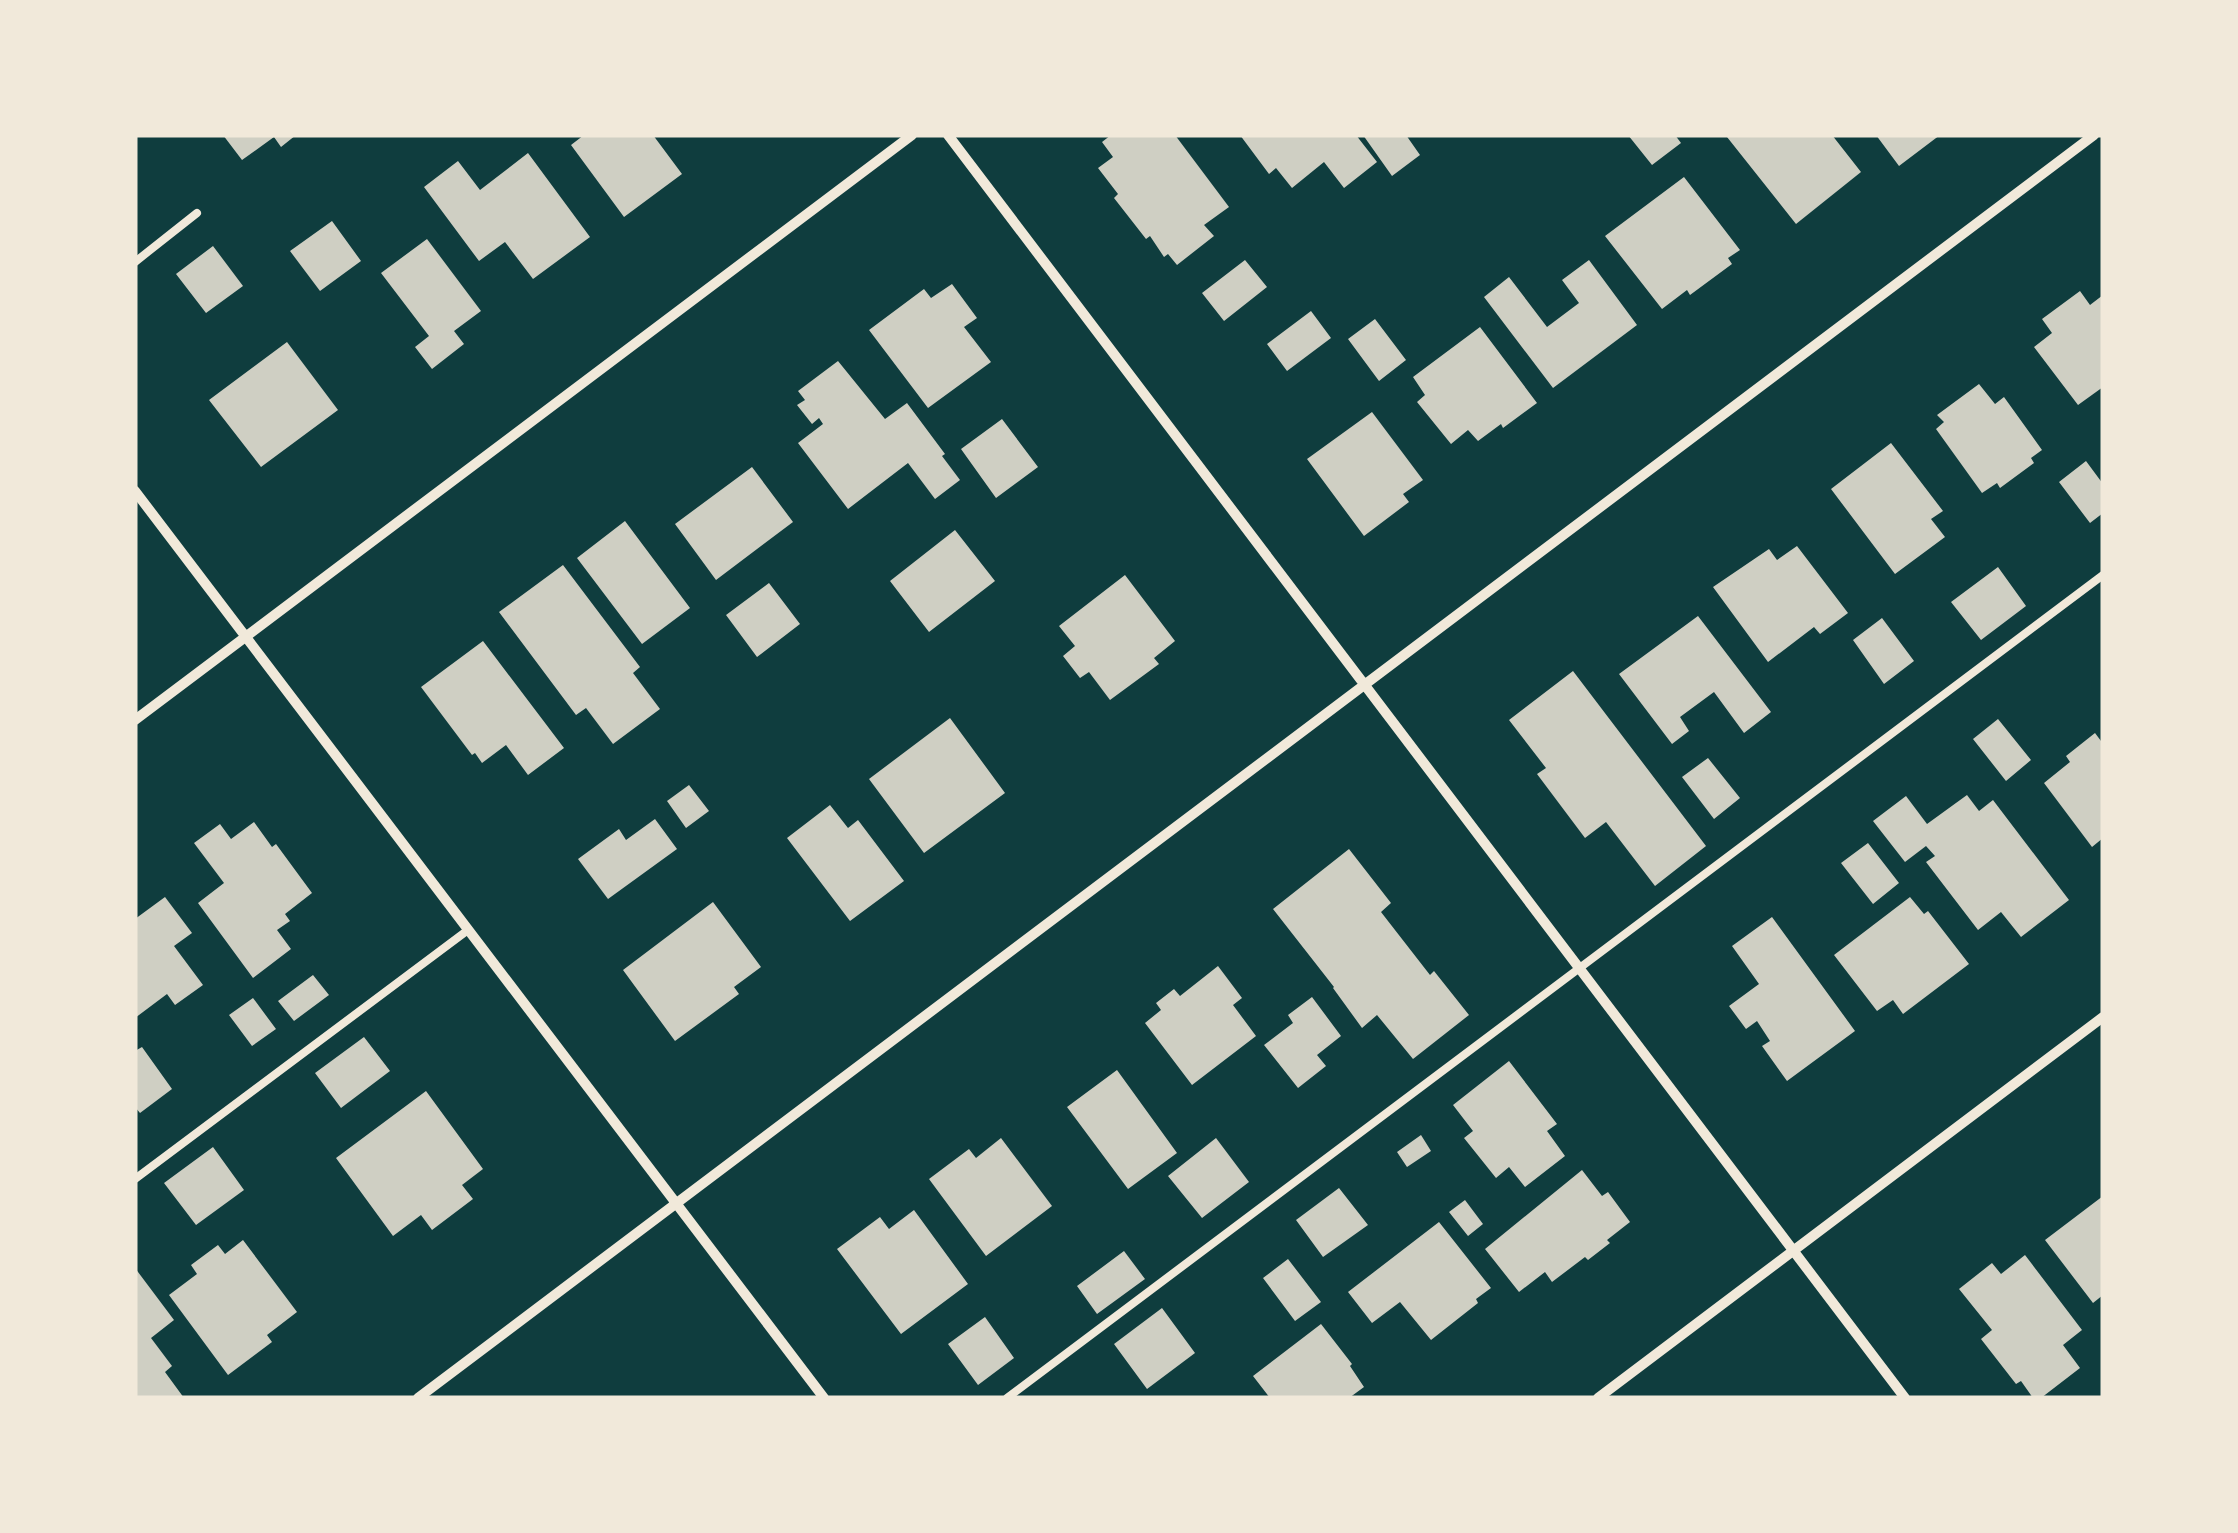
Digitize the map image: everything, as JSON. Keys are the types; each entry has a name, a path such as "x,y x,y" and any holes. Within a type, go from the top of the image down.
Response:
{"street":[{"path":"135,720 912,135"},
{"path":"948,135 1905,1398"},
{"path":"418,1398 2094,135"},
{"path":"135,491 824,1398"},
{"path":"1598,1398 2103,1017"}],"lane":[{"path":"135,262 197,214"},
{"path":"1007,1398 2103,574"},
{"path":"135,1179 468,930"}],"building":[{"path":"223,135 296,135 281,147 274,137 242,160"},
{"path":"584,135 653,135 682,174 624,217 571,145"},
{"path":"1111,135 1175,135 1229,207 1204,225 1214,236 1177,265 1168,254 1164,257 1150,236 1146,239 1114,198 1118,194 1098,168 1113,157 1102,142"},
{"path":"1240,135 1356,135 1377,162 1344,188 1324,162 1292,188 1276,168 1269,174"},
{"path":"1363,135 1406,135 1420,155 1392,176"},
{"path":"1628,135 1675,135 1681,143 1652,165"},
{"path":"1729,135 1832,135 1861,172 1796,224"},
{"path":"1876,135 1940,135 1899,166"},
{"path":"528,153 590,237 533,279 505,242 479,261 424,187 458,161 480,190"},
{"path":"1684,177 1740,250 1728,258 1732,264 1690,295 1687,290 1662,309 1605,236"},
{"path":"332,221 361,261 320,291 290,251"},
{"path":"427,239 481,311 454,331 464,344 432,369 415,347 429,336 381,273"},
{"path":"213,246 243,286 206,313 176,274"},
{"path":"1245,260 1267,287 1224,321 1202,293"},
{"path":"1589,260 1637,325 1553,388 1484,297 1509,277 1547,327 1579,303 1562,280"},
{"path":"952,284 977,318 964,327 991,362 928,408 869,330 924,289 931,298"},
{"path":"2080,291 2090,305 2103,295 2103,387 2078,405 2034,347 2052,333 2042,319"},
{"path":"1311,311 1331,338 1287,371 1267,344"},
{"path":"1375,319 1406,360 1379,381 1348,339"},
{"path":"1480,327 1537,403 1478,441 1468,430 1451,444 1417,402 1425,395 1413,377"},
{"path":"287,342 338,410 261,467 209,400"},
{"path":"838,361 885,419 907,403 960,480 935,499 908,463 848,509 798,443 823,424 819,418 812,424 797,405 805,400 798,391"},
{"path":"1979,384 1995,404 2004,397 2042,450 2031,458 2034,463 2000,488 1997,483 1982,493 1936,429 1944,422 1937,415"},
{"path":"1372,412 1423,480 1403,494 1409,502 1364,536 1307,459"},
{"path":"1002,419 1038,467 996,498 961,449"},
{"path":"1891,443 1943,511 1931,519 1945,537 1895,574 1831,489"},
{"path":"2086,461 2103,484 2103,513 2090,523 2059,482"},
{"path":"752,467 793,522 716,580 675,524"},
{"path":"625,521 690,608 642,644 577,558"},
{"path":"955,530 995,581 929,632 890,581"},
{"path":"1797,546 1848,613 1820,634 1814,627 1768,662 1713,587 1769,549 1777,560"},
{"path":"563,565 640,667 633,673 660,709 613,744 586,708 576,715 499,612"},
{"path":"1998,567 2026,606 1981,640 1951,602"},
{"path":"1125,575 1175,641 1154,658 1159,664 1110,700 1089,672 1080,678 1063,656 1075,646 1059,626"},
{"path":"769,583 800,624 757,657 726,615"},
{"path":"1698,616 1771,712 1744,733 1714,692 1680,717 1689,731 1672,744 1619,674"},
{"path":"1882,618 1914,661 1884,684 1853,640"},
{"path":"483,641 564,748 528,775 506,745 482,763 475,753 472,755 421,687"},
{"path":"1573,671 1706,846 1655,886 1606,822 1585,838 1537,774 1546,768 1509,720"},
{"path":"950,718 1005,793 924,853 869,779"},
{"path":"1998,719 2031,760 2006,781 1973,739"},
{"path":"2095,733 2103,739 2103,838 2092,847 2044,783 2070,762 2066,756"},
{"path":"1708,758 1740,798 1714,819 1682,777"},
{"path":"689,785 709,811 686,828 667,801"},
{"path":"1967,795 1979,811 1993,800 2069,900 2021,937 2001,912 1978,930 1926,862 1935,856 1926,846 1905,862 1873,821 1906,796 1927,824"},
{"path":"830,805 848,828 858,820 904,881 850,921 787,838"},
{"path":"655,819 677,849 608,899 578,859 619,829 626,840"},
{"path":"254,822 272,847 276,844 312,893 285,914 290,921 277,930 291,949 253,978 198,903 224,883 194,843 220,824 231,839"},
{"path":"1868,843 1899,883 1873,904 1841,863"},
{"path":"1349,849 1391,903 1381,912 1430,975 1434,971 1469,1015 1413,1059 1377,1015 1362,1028 1273,909"},
{"path":"165,897 192,933 174,946 203,985 175,1005 167,994 135,1018 135,919"},
{"path":"1910,897 1924,914 1928,911 1969,964 1903,1014 1893,1000 1877,1011 1834,955"},
{"path":"713,902 761,967 734,987 739,994 675,1041 623,970"},
{"path":"1772,917 1855,1031 1787,1081 1762,1046 1770,1041 1757,1021 1746,1029 1729,1006 1759,984 1732,946"},
{"path":"1218,966 1242,998 1233,1005 1256,1036 1192,1085 1145,1023 1161,1010 1156,1003 1174,989 1180,996"},
{"path":"313,975 329,995 294,1021 278,1001"},
{"path":"1312,997 1341,1036 1317,1055 1326,1066 1298,1088 1264,1045 1293,1023 1288,1015"},
{"path":"253,998 276,1029 252,1046 229,1015"},
{"path":"364,1037 390,1071 341,1108 315,1073"},
{"path":"142,1047 172,1089 140,1113 135,1107 135,1051"},
{"path":"1509,1061 1557,1124 1547,1131 1565,1156 1525,1187 1509,1167 1496,1178 1464,1138 1473,1131 1453,1105"},
{"path":"1117,1070 1177,1153 1128,1189 1067,1107"},
{"path":"426,1091 483,1169 462,1185 473,1199 432,1230 421,1215 393,1236 336,1158"},
{"path":"1421,1135 1431,1151 1407,1167 1397,1152"},
{"path":"1001,1138 1052,1206 986,1256 929,1179 969,1149 976,1158"},
{"path":"1216,1138 1249,1182 1202,1218 1168,1176"},
{"path":"213,1147 244,1190 196,1225 164,1183"},
{"path":"1582,1170 1602,1196 1608,1192 1630,1222 1588,1260 1585,1257 1552,1282 1545,1272 1519,1292 1485,1249"},
{"path":"1339,1188 1368,1225 1323,1257 1296,1220"},
{"path":"2103,1196 2103,1295 2093,1303 2045,1240"},
{"path":"1465,1200 1483,1224 1468,1236 1449,1212"},
{"path":"914,1210 968,1284 901,1334 837,1249 880,1217 889,1229"},
{"path":"1439,1222 1491,1288 1431,1340 1400,1302 1372,1323 1348,1292"},
{"path":"243,1240 297,1312 267,1335 272,1342 228,1375 169,1295 197,1274 191,1265 218,1245 225,1254"},
{"path":"1124,1251 1145,1279 1097,1314 1077,1286"},
{"path":"2025,1255 2082,1330 2063,1345 2080,1368 2041,1398 2033,1398 2021,1381 2016,1384 1981,1339 1992,1330 1959,1289 1992,1263 2001,1274"},
{"path":"1288,1259 1321,1302 1295,1321 1263,1278"},
{"path":"135,1268 174,1320 151,1338 172,1366 165,1372 184,1398 135,1398"},
{"path":"1162,1308 1195,1353 1147,1389 1114,1344"},
{"path":"985,1317 1014,1358 978,1385 948,1344"},
{"path":"1321,1324 1352,1364 1364,1387 1349,1398 1270,1398 1253,1376"}]}
